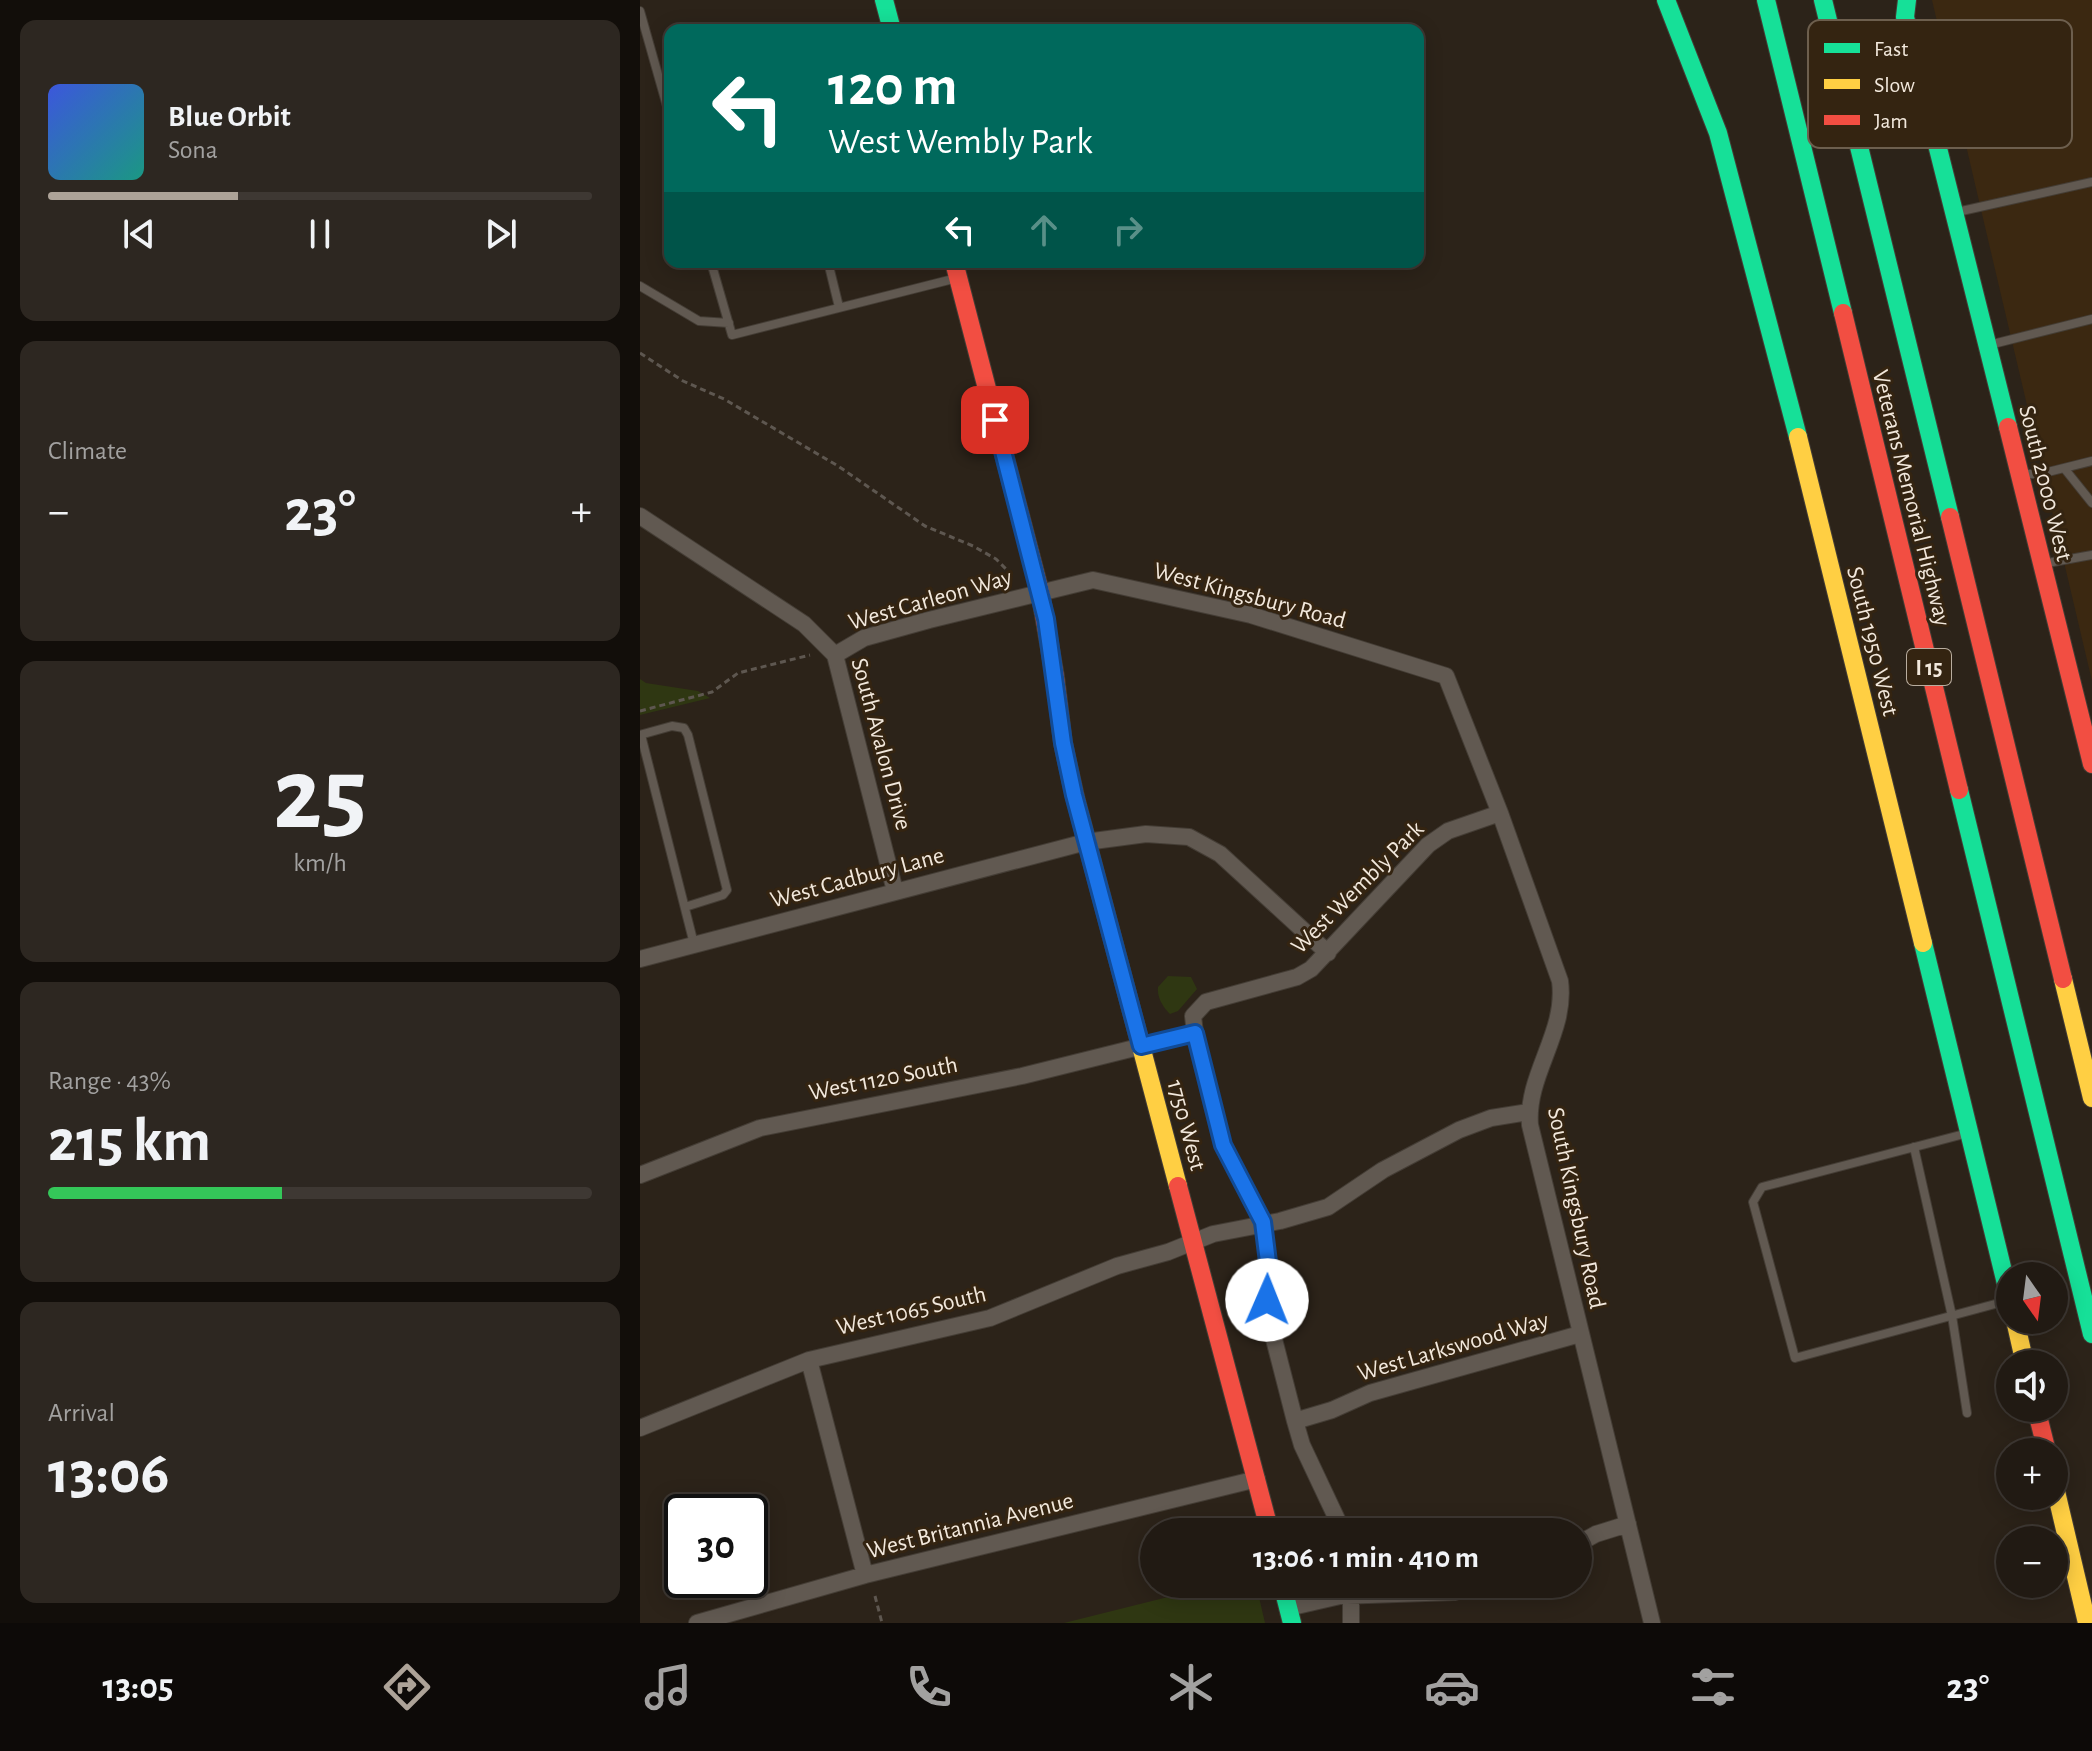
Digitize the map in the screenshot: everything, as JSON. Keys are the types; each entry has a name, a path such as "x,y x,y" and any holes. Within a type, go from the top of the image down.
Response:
{"main road":[{"path":"884,0 890,24"},
{"name":"South 1950 West","path":"1666,0 1718,133 1738,201 2001,1262"},
{"name":"Veterans Memorial Highway","path":"1766,0 2092,1334"},
{"name":"Veterans Memorial Highway","path":"1823,0 1828,20"},
{"name":"South 2000 West","path":"1906,20 1907,0"},
{"name":"Veterans Memorial Highway","path":"1859,148 2092,1098"},
{"name":"South 2000 West","path":"1936,148 1989,345 2092,764"},
{"name":"1750 West","path":"956,270 1040,592 1063,743 1086,842 1267,1518"},
{"path":"2060,1510 2087,1623"}],"street":[{"name":"South Avalon Drive","path":"640,516 804,624 835,655 895,891"},
{"name":"West Kingsbury Road","path":"1040,592 1093,580 1251,615 1446,676"},
{"name":"West Carleon Way","path":"835,655 864,638 1040,592"},
{"name":"South Kingsbury Road","path":"1446,676 1555,962 1562,995 1558,1021 1535,1082 1529,1112 1530,1125 1652,1623"},
{"name":"West Wembly Park","path":"1195,1033 1193,1016 1200,1006 1214,999 1297,977 1311,969 1428,845 1448,831 1500,813"},
{"name":"West Cadbury Lane","path":"640,959 1086,842 1146,834 1189,837 1220,854 1328,953"},
{"path":"1141,1046 1195,1033 1223,1145 1263,1222 1268,1262 1267,1312 1295,1421 1302,1445 1336,1518"},
{"name":"West 1120 South","path":"640,1175 760,1128 1022,1076 1141,1046"},
{"name":"West 1065 South","path":"640,1428 809,1360 990,1318 1117,1266 1171,1251 1194,1241 1328,1207 1383,1170 1467,1127 1491,1118 1529,1112"},
{"name":"West Larkswood Way","path":"1295,1421 1332,1410 1370,1393 1580,1334"},
{"path":"809,1360 865,1575"},
{"name":"West Britannia Avenue","path":"697,1623 865,1575 1257,1479"},
{"path":"1592,1536 1628,1524"},
{"path":"1290,1616 1332,1598"},
{"path":"1351,1598 1351,1623"}],"lane":[{"path":"640,11 643,35 664,99"},
{"path":"1952,213 2092,182"},
{"path":"713,268 732,335 839,307 956,270"},
{"path":"829,268 839,307"},
{"path":"640,286 699,321 729,323"},
{"path":"1989,345 2092,319"},
{"path":"2019,474 2040,474 2092,461"},
{"path":"2064,468 2092,503"},
{"path":"2041,564 2092,555"},
{"path":"685,907 723,895 726,886 688,735 684,728 672,726 641,735 694,945"},
{"path":"1969,1133 1762,1187 1753,1202 1795,1358 1996,1304"},
{"path":"1914,1147 1952,1316 1967,1413"}],"path":[{"path":"640,353 683,381 756,417 838,466 925,526 996,559 1011,574"},
{"path":"640,711 712,692 738,673 810,655"},
{"path":"875,1596 882,1623"}],"shaded area":[{"path":"1932,0 2092,0 2092,681 1967,148 2072,148 2072,20 1937,20"}],"green space":[{"path":"640,679 646,683 698,691 710,698 640,715"},
{"path":"1168,976 1191,977 1197,989 1178,1011 1170,1014 1161,1002 1158,991"},
{"path":"1164,1598 1259,1598 1265,1623 1064,1623"}],"traffic: fast":[{"path":"884,0 890,24"},
{"path":"1666,0 1718,133 1798,437"},
{"path":"1766,0 1843,313"},
{"path":"1823,0 1828,20"},
{"path":"1906,20 1907,0"},
{"path":"1859,148 1950,517"},
{"path":"1938,148 2008,427"},
{"path":"1959,790 2092,1334"},
{"path":"1923,943 2001,1262"},
{"path":"1286,1598 1292,1623"}],"traffic: slow":[{"path":"1798,437 1923,943"},
{"path":"1075,797 1178,1186"},
{"path":"2063,979 2092,1098"},
{"path":"2018,1334 2022,1350"},
{"path":"2060,1510 2087,1623"}],"traffic: jam":[{"path":"956,268 1040,592 1063,743 1075,797"},
{"path":"1843,313 1959,790"},
{"path":"2008,427 2092,764"},
{"path":"1950,517 2063,979"},
{"path":"1178,1186 1266,1518"},
{"path":"2040,1422 2044,1438"}],"route":[{"path":"995,420 1046,619 1063,743 1074,795 1141,1046 1195,1033 1223,1145 1263,1222 1268,1262 1267,1300"}]}
